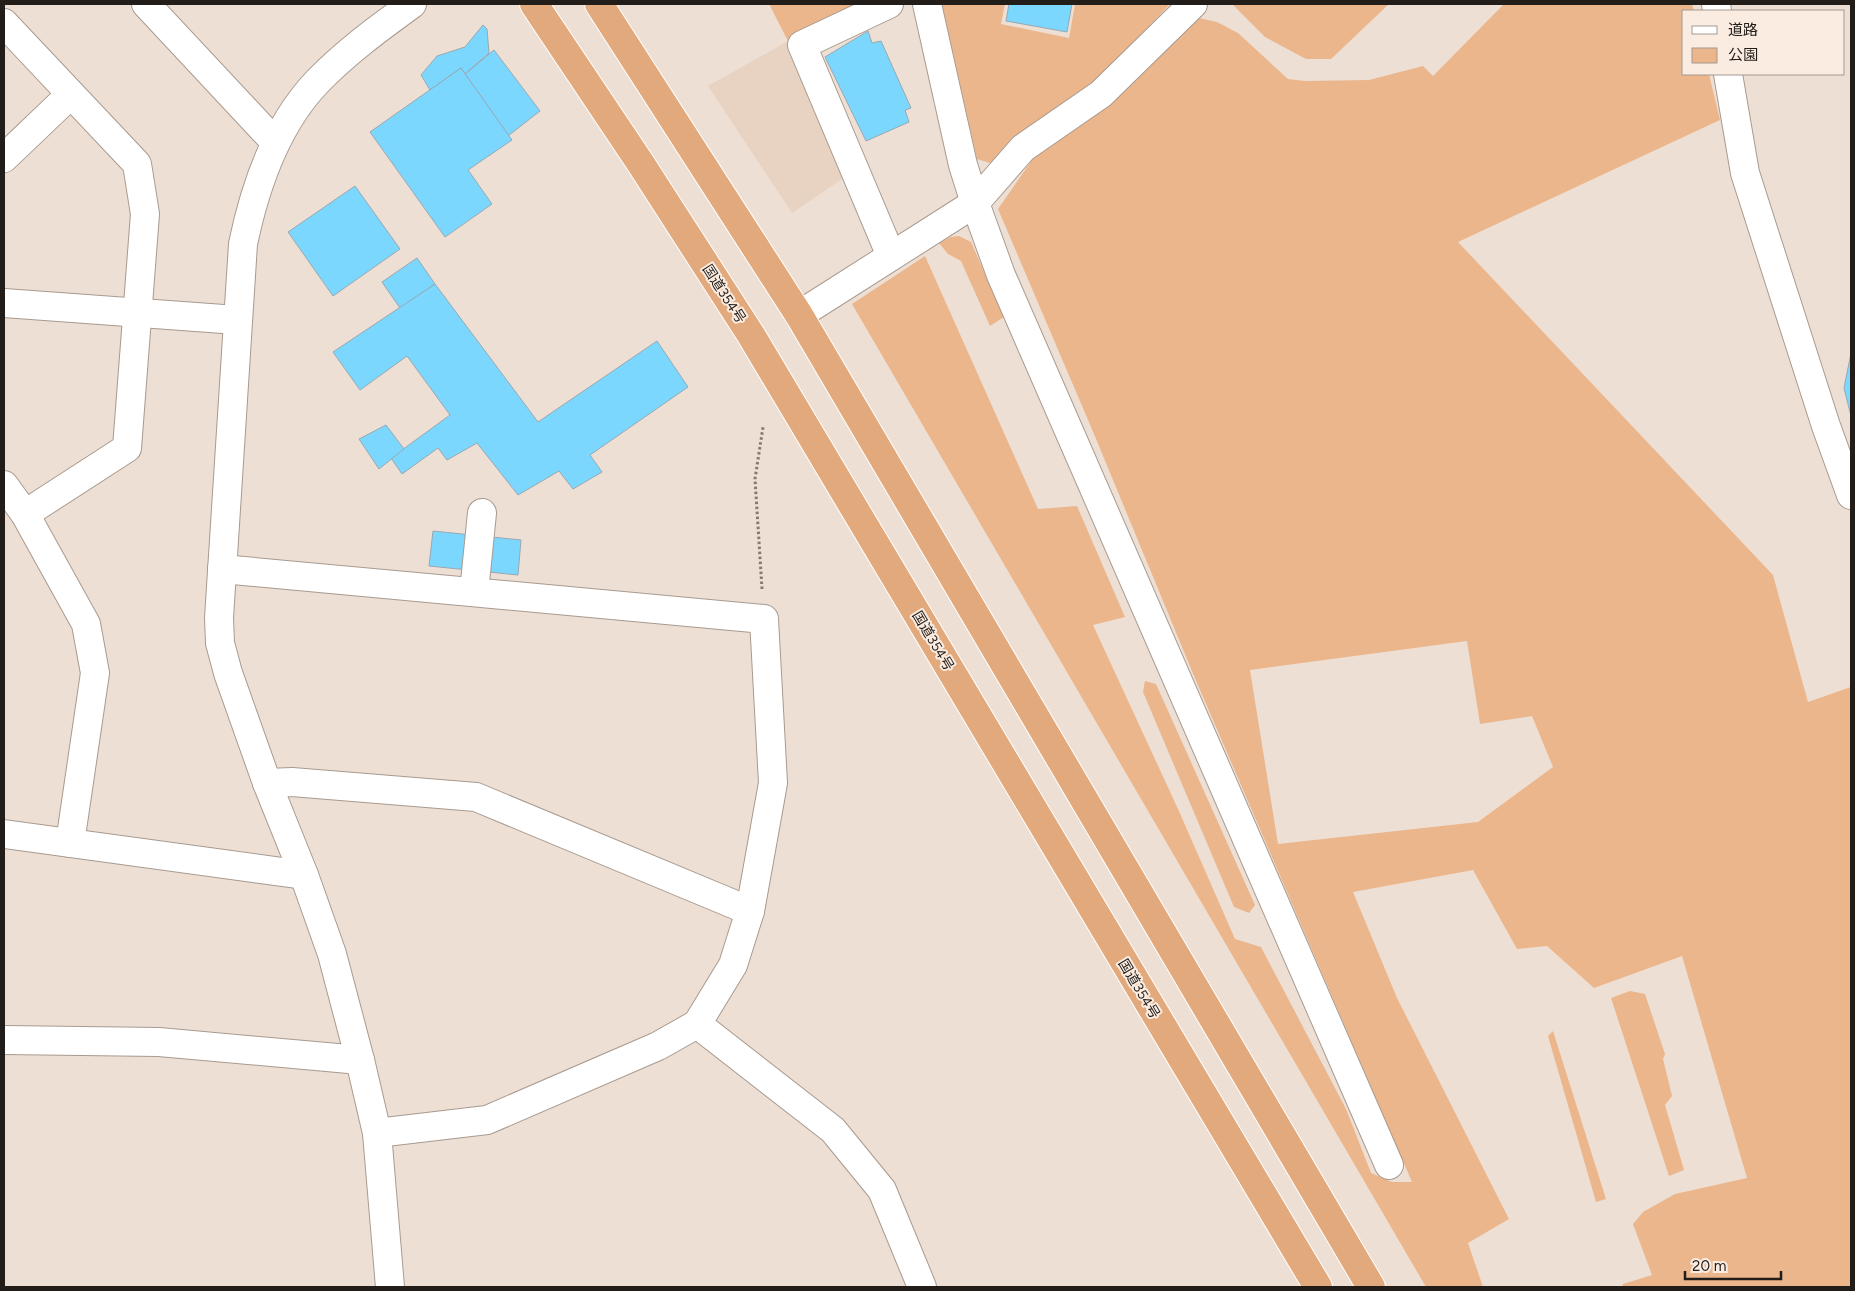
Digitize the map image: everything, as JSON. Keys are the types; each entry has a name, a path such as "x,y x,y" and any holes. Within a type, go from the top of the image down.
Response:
{"highway":[{"name":"国道354号","path":"534,4 751,335 1318,1287"},
{"path":"598,4 799,315 1371,1287"}],"street":[{"path":"146,4 275,142"},
{"path":"390,1287 377,1132 360,1060 332,954 304,875 267,783 228,673 220,643 219,618 243,244 255,196 275,142 300,103 316,83 350,50 412,4"},
{"path":"889,4 802,44 891,256"},
{"path":"927,4 963,165 975,204 1001,274 1389,1165"},
{"path":"799,315 975,204 1024,148 1101,94 1193,4"},
{"path":"4,23 136,164 146,214 127,448 25,514"},
{"path":"1728,75 1745,173 1826,426 1851,495"},
{"path":"4,158 70,95"},
{"path":"4,303 237,320"},
{"path":"4,485 25,514 86,624 95,673 70,843"},
{"path":"474,592 482,513"},
{"path":"222,569 764,619 773,783 750,911 733,966 697,1024 658,1046 487,1120 377,1132"},
{"path":"267,783 292,782 476,797 750,911"},
{"path":"4,834 304,875"},
{"path":"697,1024 833,1130 882,1190 922,1287"},
{"path":"4,1040 159,1042 360,1060"}],"path":[{"path":"763,427 755,479 764,619"}],"shaded area":[{"path":"788,41 848,175 792,213 708,86"}],"green space":[{"path":"769,4 865,4 788,41"},
{"path":"942,4 1005,4 1001,24 1069,38 1075,4 1170,4 1091,89 990,163 977,159"},
{"path":"1232,4 1389,4 1331,59 1306,59 1265,37"},
{"path":"1504,4 1692,4 1694,10 1682,10 1682,75 1709,75 1720,120 1458,242 1773,575 1808,702 1851,687 1851,1287 1622,1287 1623,1284 1652,1275 1633,1224 1643,1212 1675,1194 1747,1178 1682,956 1594,988 1547,946 1517,949 1473,870 1353,892 1397,998 1509,1219 1468,1243 1483,1287 1426,1287 852,304 925,256 1038,509 1077,506 1125,617 1093,625 1178,809 1235,939 1261,947 1346,1109 1371,1173 1392,1182 1412,1182 1194,676 998,209 1039,150 1107,107 1195,17 1217,22 1238,33 1288,79 1305,81 1369,80 1423,66 1433,76","holes":["1467,641 1480,724 1532,716 1553,767 1478,822 1278,844 1250,670"]},
{"path":"959,236 971,242 1004,317 990,326 961,261 948,254 939,243 951,237"},
{"path":"1145,681 1156,684 1255,905 1249,913 1234,907 1143,692"},
{"path":"1630,991 1645,994 1665,1054 1663,1059 1672,1096 1665,1105 1684,1170 1669,1176 1611,998"},
{"path":"1553,1031 1606,1199 1596,1202 1548,1036"}],"building":[{"path":"1009,4 1072,4 1067,32 1006,21"},
{"path":"483,25 487,29 489,53 465,74 461,68 430,90 421,75 437,56 465,47"},
{"path":"868,31 872,43 881,41 911,108 905,110 909,122 866,141 825,57"},
{"path":"494,50 540,111 508,136 465,74"},
{"path":"461,68 512,140 468,170 492,204 445,237 370,132"},
{"path":"355,186 400,249 333,296 288,232"},
{"path":"417,258 435,284 400,308 382,282"},
{"path":"435,284 538,422 657,341 688,387 590,455 602,472 573,489 559,471 518,495 477,443 447,460 438,448 402,474 391,458 450,415 407,356 360,390 333,352"},
{"path":"1851,353 1851,416 1844,388"},
{"path":"386,425 404,449 379,469 359,439"},
{"path":"433,531 521,540 518,575 429,566"}]}
